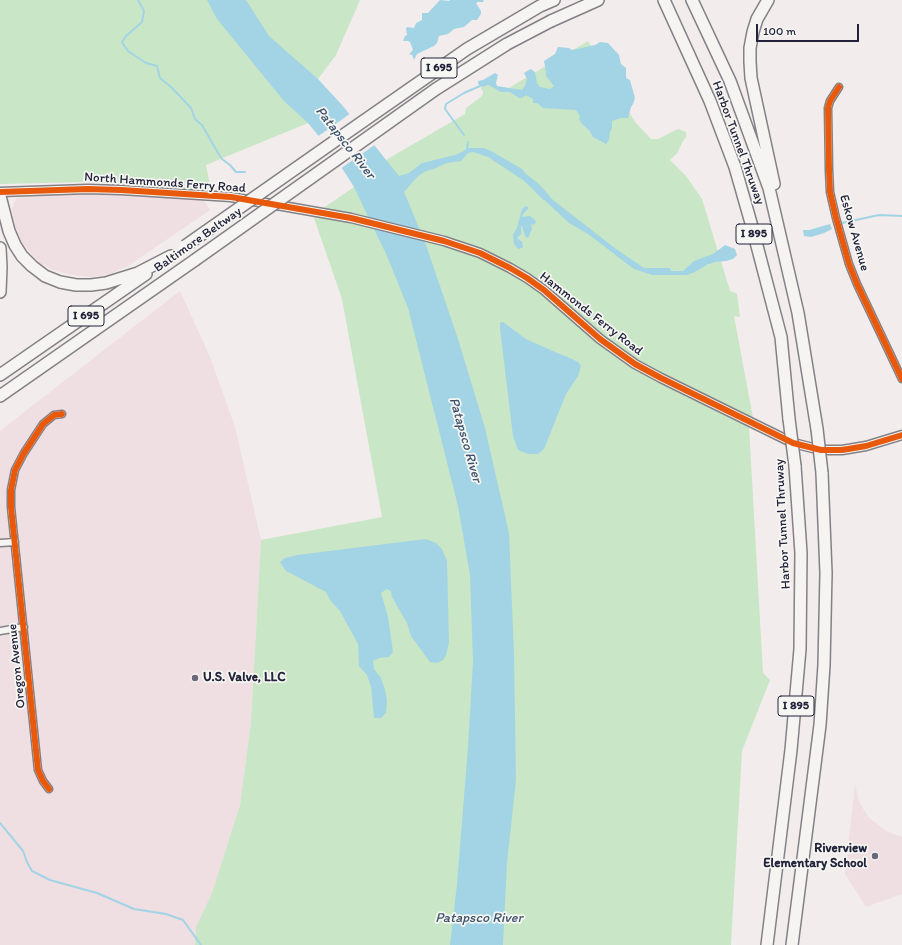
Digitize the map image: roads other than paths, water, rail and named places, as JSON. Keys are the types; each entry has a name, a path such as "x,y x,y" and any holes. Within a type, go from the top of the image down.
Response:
{"highway":[{"name":"Baltimore Beltway","path":"0,375 427,76 467,49 540,6 554,0"},
{"name":"Baltimore Beltway","path":"0,396 49,363 436,89 507,44 551,21 598,0"},
{"name":"Harbor Tunnel Thruway","path":"692,0 730,81 769,188 798,313 817,429 822,473 826,573 824,665 818,740 792,945"},
{"path":"768,0 753,32 750,48 751,78 787,243 798,313"},
{"name":"Harbor Tunnel Thruway","path":"660,1 690,57 710,101 735,168 766,274 781,337 795,466 801,553 801,617 799,663 791,750 767,945"},
{"path":"0,196 9,231 22,256 45,276 60,282 83,285 106,283 138,273 171,256"},
{"path":"0,248 0,292"},
{"path":"0,402 49,363"}],"street":[{"name":"Eskow Avenue","path":"839,87 830,101 828,108 830,192 849,264 902,379"},
{"name":"North Hammonds Ferry Road","path":"0,192 88,189 231,197 352,218"},
{"name":"Hammonds Ferry Road","path":"352,218 444,241 480,253 510,268 544,290 609,346 646,370 793,443 821,450 842,450 866,446 902,435"},
{"name":"Oregon Avenue","path":"48,789 38,770 11,490 15,470 43,424 54,416 62,414"},
{"path":"0,543 15,542"},
{"path":"0,631 24,627"}],"water":[{"name":"Patapsco River","path":"207,0 246,0 269,36 318,79 342,105 399,176 409,173 422,163 455,155 468,148 484,148 522,169 539,184 553,200 616,249 644,268 670,268 671,271 683,271 694,261 713,254 725,245 735,249 737,255 733,259 715,262 700,267 686,275 652,275 634,269 588,234 569,223 523,180 488,157 473,152 468,153 461,161 447,163 424,172 417,177 404,192 426,245 458,339 485,428 509,533 514,655 516,780 507,863 503,945 450,945 457,884 473,661 470,575 458,506 408,308 387,256 354,187 331,151 308,123 284,101 217,19"},
{"path":"440,0 484,0 483,2 476,3 481,11 481,14 477,20 472,20 464,27 454,29 448,34 439,36 437,43 434,46 417,54 414,60 412,55 409,54 413,50 410,42 403,41 407,35 406,29 407,27 414,28 416,23 422,20 422,13 428,13"},
{"path":"600,42 608,43 619,55 621,64 626,68 626,78 630,80 635,98 628,118 621,118 612,121 609,140 606,144 593,137 589,130 582,124 579,119 580,116 576,110 543,108 537,103 533,103 533,99 526,95 519,98 510,92 501,92 488,85 483,87 478,83 478,81 483,80 495,73 498,75 496,83 497,86 522,90 527,79 524,73 531,69 535,72 537,83 540,87 550,89 554,86 546,76 544,61 555,54 558,47 569,48 572,50 595,45"},
{"path":"526,206 528,209 522,217 530,216 536,222 534,225 531,224 532,229 528,238 525,236 521,226 521,234 517,238 522,242 523,247 518,249 514,244 513,235 517,228 522,209"},
{"path":"830,224 832,229 824,233 811,237 804,236 803,230 809,230"},
{"path":"503,322 526,339 570,358 578,362 581,366 578,376 566,394 544,449 538,454 528,454 518,450 513,436 500,329 500,323"},
{"path":"426,539 436,543 442,549 447,561 449,643 446,655 443,660 437,663 430,662 411,636 407,623 392,597 391,591 387,589 381,593 388,617 393,652 389,657 379,658 373,661 374,669 381,678 387,700 386,713 381,718 374,718 371,687 367,675 359,666 358,644 340,611 330,600 326,592 286,571 280,562 285,558 297,555"}],"waterway":[{"path":"138,0 144,11 142,22 126,36 122,42 128,51 146,63 157,66 160,78 191,108 195,119 202,125 222,159 236,172 245,172"},
{"path":"464,135 445,109 446,104 464,93 480,86"},
{"path":"467,149 468,142"},
{"path":"537,192 544,199"},
{"path":"842,223 879,215 902,216"},
{"path":"616,254 628,263"},
{"path":"693,272 705,265"},
{"path":"0,823 23,851 32,871 50,880 97,893 134,909 166,914 183,920 201,945"}],"place":[{"name":"U.S. Valve, LLC","path":"195,678"},
{"name":"Riverview Elementary School","path":"875,856"}]}
